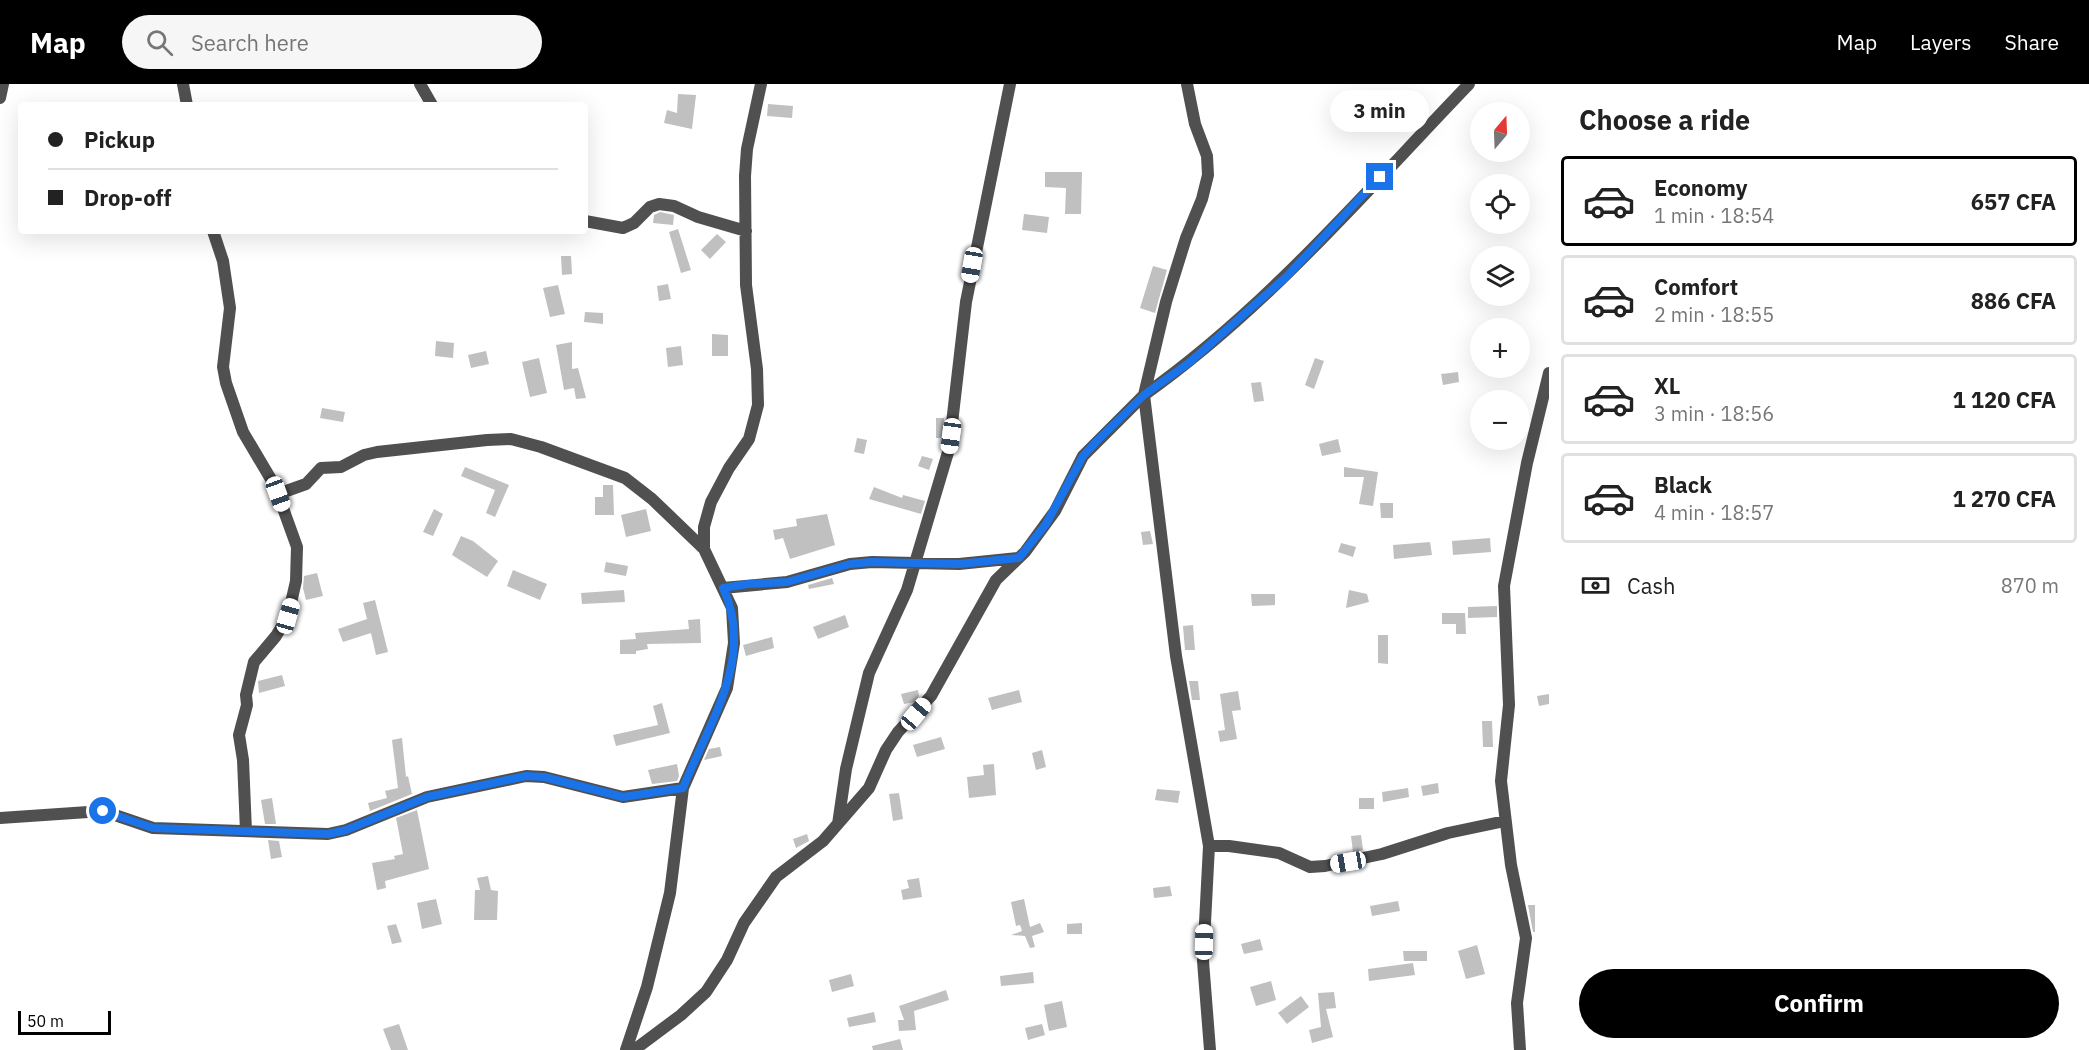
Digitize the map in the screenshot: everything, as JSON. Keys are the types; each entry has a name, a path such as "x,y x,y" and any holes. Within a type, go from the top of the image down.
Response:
{"street":[{"path":"0,98 3,84"},
{"path":"183,84 186,102"},
{"path":"420,84 430,102"},
{"path":"704,549 704,527 711,502 729,468 749,439 758,405 757,369 746,285 746,231 747,149 761,84"},
{"path":"838,825 846,769 869,673 907,590 913,563 949,449 966,302 1010,84"},
{"path":"1187,84 1195,124 1207,156 1208,175 1202,199 1185,238 1166,302 1144,395 1176,656 1209,846 1203,961 1210,1050"},
{"path":"638,1049 706,992 727,960 744,923 776,877 823,842 869,788 886,750 898,732 931,696 996,580 1019,558 1055,511 1083,456 1144,395 1190,362 1286,277 1468,84"},
{"path":"588,222 623,228 634,224 650,207 659,204 674,206 746,231"},
{"path":"214,234 224,261 230,308 223,367 226,383 243,432 268,471 296,539 296,581 283,626 258,655 250,674 246,695 247,705 239,735 243,759 246,831"},
{"path":"1520,1050 1517,1003 1526,938 1505,821 1501,781 1509,705 1504,586 1533,434 1549,373"},
{"path":"278,494 306,484 321,468 341,467 377,452 511,439 564,454 625,478 652,499 704,549 732,608 734,643 727,688 683,788 669,893 647,987 626,1050"},
{"path":"723,588 787,582 850,564 959,564 1019,558"},
{"path":"0,818 103,811 153,828 328,834 346,830 427,797 526,776 544,777 623,797 683,788"},
{"path":"1209,846 1229,846 1279,853 1310,867 1325,866 1382,854 1448,833 1505,821"}],"building":[{"path":"678,94 696,95 692,129 664,123 667,110 677,113"},
{"path":"768,104 793,106 792,118 767,116"},
{"path":"1045,172 1082,172 1081,214 1065,214 1066,188 1045,187"},
{"path":"660,212 674,215 673,225 653,223 654,215"},
{"path":"1024,214 1049,217 1047,233 1022,230"},
{"path":"678,229 691,270 681,273 669,232"},
{"path":"717,234 726,242 710,259 701,250"},
{"path":"561,256 571,256 572,274 562,275"},
{"path":"1153,266 1167,270 1155,313 1140,308"},
{"path":"668,284 671,299 659,301 657,286"},
{"path":"558,285 565,314 550,317 543,288"},
{"path":"585,312 603,313 603,324 584,322"},
{"path":"712,334 728,335 728,356 712,356"},
{"path":"436,341 454,343 453,358 435,356"},
{"path":"572,342 572,369 578,368 586,398 576,399 574,388 564,390 556,345"},
{"path":"681,346 683,365 668,367 666,348"},
{"path":"486,351 489,364 471,368 468,355"},
{"path":"539,358 547,393 530,397 522,362"},
{"path":"1315,358 1324,361 1314,389 1305,385"},
{"path":"1458,372 1459,382 1443,385 1441,374"},
{"path":"1261,382 1264,401 1254,402 1251,383"},
{"path":"322,408 345,412 343,422 320,418"},
{"path":"936,418 944,418 942,438 936,438"},
{"path":"857,438 867,440 864,454 854,452"},
{"path":"1338,439 1341,452 1322,456 1319,444"},
{"path":"922,456 933,459 929,470 918,466"},
{"path":"465,467 509,485 495,517 486,513 495,490 461,476"},
{"path":"1344,467 1378,472 1373,506 1359,504 1364,477 1344,477"},
{"path":"603,485 613,485 614,515 595,515 595,497 603,497"},
{"path":"874,487 902,498 903,495 925,501 921,514 869,499"},
{"path":"1380,503 1393,503 1393,518 1381,518"},
{"path":"434,509 443,514 433,536 423,532"},
{"path":"646,509 651,531 626,537 621,515"},
{"path":"827,514 835,545 790,559 783,538 775,540 773,530 797,526 796,519"},
{"path":"1150,531 1153,544 1143,545 1141,532"},
{"path":"461,536 473,541 498,561 487,577 452,555"},
{"path":"1490,538 1491,552 1453,555 1452,541"},
{"path":"1430,542 1432,555 1394,559 1393,545"},
{"path":"1341,543 1356,547 1353,557 1338,552"},
{"path":"606,562 628,566 626,576 604,572"},
{"path":"513,570 547,584 540,600 507,586"},
{"path":"317,573 323,596 306,600 303,588 304,576"},
{"path":"832,578 834,584 809,589 808,585"},
{"path":"624,590 625,602 582,604 581,593"},
{"path":"1349,590 1367,594 1369,602 1346,608"},
{"path":"1251,594 1275,594 1275,605 1252,606"},
{"path":"375,600 388,652 376,655 371,633 343,642 338,629 367,619 363,603"},
{"path":"1497,606 1497,617 1468,618 1468,607"},
{"path":"1442,613 1465,613 1466,634 1456,634 1456,624 1442,624"},
{"path":"845,615 849,627 818,639 813,627"},
{"path":"700,619 701,643 647,644 648,649 636,651 636,654 620,654 620,640 636,639 635,633 689,629 688,620"},
{"path":"1193,625 1195,650 1185,650 1183,626"},
{"path":"1378,635 1388,635 1388,664 1378,663"},
{"path":"772,637 774,648 746,656 743,645"},
{"path":"282,675 285,686 259,693 258,681"},
{"path":"1189,681 1198,681 1200,700 1192,700"},
{"path":"918,690 919,696 915,702 904,704 901,694"},
{"path":"1019,690 1022,702 992,710 988,698"},
{"path":"1238,691 1241,710 1232,711 1237,739 1220,742 1218,731 1225,730 1220,694"},
{"path":"1549,694 1549,704 1539,706 1537,696"},
{"path":"662,703 670,733 616,746 613,735 658,725 653,706"},
{"path":"1482,721 1492,721 1493,747 1483,747"},
{"path":"941,737 945,749 917,757 913,745"},
{"path":"402,738 406,777 408,776 412,794 370,811 368,803 387,798 385,791 398,788 392,740"},
{"path":"720,747 722,756 704,760 709,749"},
{"path":"1042,750 1046,767 1036,770 1032,753"},
{"path":"677,764 679,776 677,781 652,784 648,770"},
{"path":"994,764 996,795 969,798 967,777 984,775 983,765"},
{"path":"1438,783 1439,793 1423,796 1421,786"},
{"path":"1408,788 1409,797 1383,802 1382,792"},
{"path":"1157,789 1180,791 1178,803 1155,800"},
{"path":"899,793 903,819 893,821 889,794"},
{"path":"272,798 276,824 265,824 261,800"},
{"path":"1359,798 1374,798 1374,809 1359,809"},
{"path":"417,810 429,869 385,881 386,888 377,890 372,863 395,859 394,856 403,854 396,818"},
{"path":"807,834 809,841 796,848 793,839"},
{"path":"1361,835 1363,850 1353,852 1351,836"},
{"path":"268,840 279,841 282,857 271,859"},
{"path":"488,876 491,890 498,891 497,920 474,920 475,890 480,890 477,878"},
{"path":"919,878 922,897 903,900 901,890 909,888 907,880"},
{"path":"1170,886 1172,896 1154,898 1153,888"},
{"path":"436,899 442,924 422,929 417,903"},
{"path":"1024,899 1030,927 1040,923 1044,932 1032,936 1035,947 1030,948 1025,936 1011,935 1022,931 1020,925 1016,926 1011,902"},
{"path":"1398,901 1400,911 1372,916 1370,906"},
{"path":"1528,905 1535,905 1535,932 1533,932"},
{"path":"1082,923 1082,934 1067,934 1067,924"},
{"path":"396,924 402,942 392,944 387,926"},
{"path":"1260,939 1263,950 1244,954 1241,944"},
{"path":"1477,945 1485,974 1466,979 1458,951"},
{"path":"1403,951 1427,951 1427,961 1404,961"},
{"path":"1413,963 1415,975 1369,981 1368,969"},
{"path":"1033,972 1034,983 1001,986 1000,976"},
{"path":"851,974 854,986 832,992 829,980"},
{"path":"1271,981 1276,1000 1256,1006 1250,987"},
{"path":"946,990 949,1000 914,1011 916,1030 899,1031 898,1020 904,1020 899,1006"},
{"path":"1334,992 1336,1008 1326,1009 1333,1037 1312,1043 1309,1030 1321,1027 1318,993"},
{"path":"1301,996 1309,1007 1287,1024 1278,1013"},
{"path":"1062,1001 1067,1027 1049,1031 1044,1005"},
{"path":"874,1012 876,1022 849,1027 847,1018"},
{"path":"399,1024 408,1050 391,1050 383,1029"},
{"path":"1042,1024 1045,1035 1028,1040 1025,1028"},
{"path":"900,1039 903,1050 873,1050 872,1046"}],"route":[{"path":"103,811 153,828 328,834 346,830 427,797 526,776 544,777 623,797 683,788 727,688 734,643 732,608 723,588 787,582 850,564 872,562 959,564 1019,558 1055,511 1083,456 1098,440 1117,424 1144,395 1190,362 1286,277 1380,177"}]}
